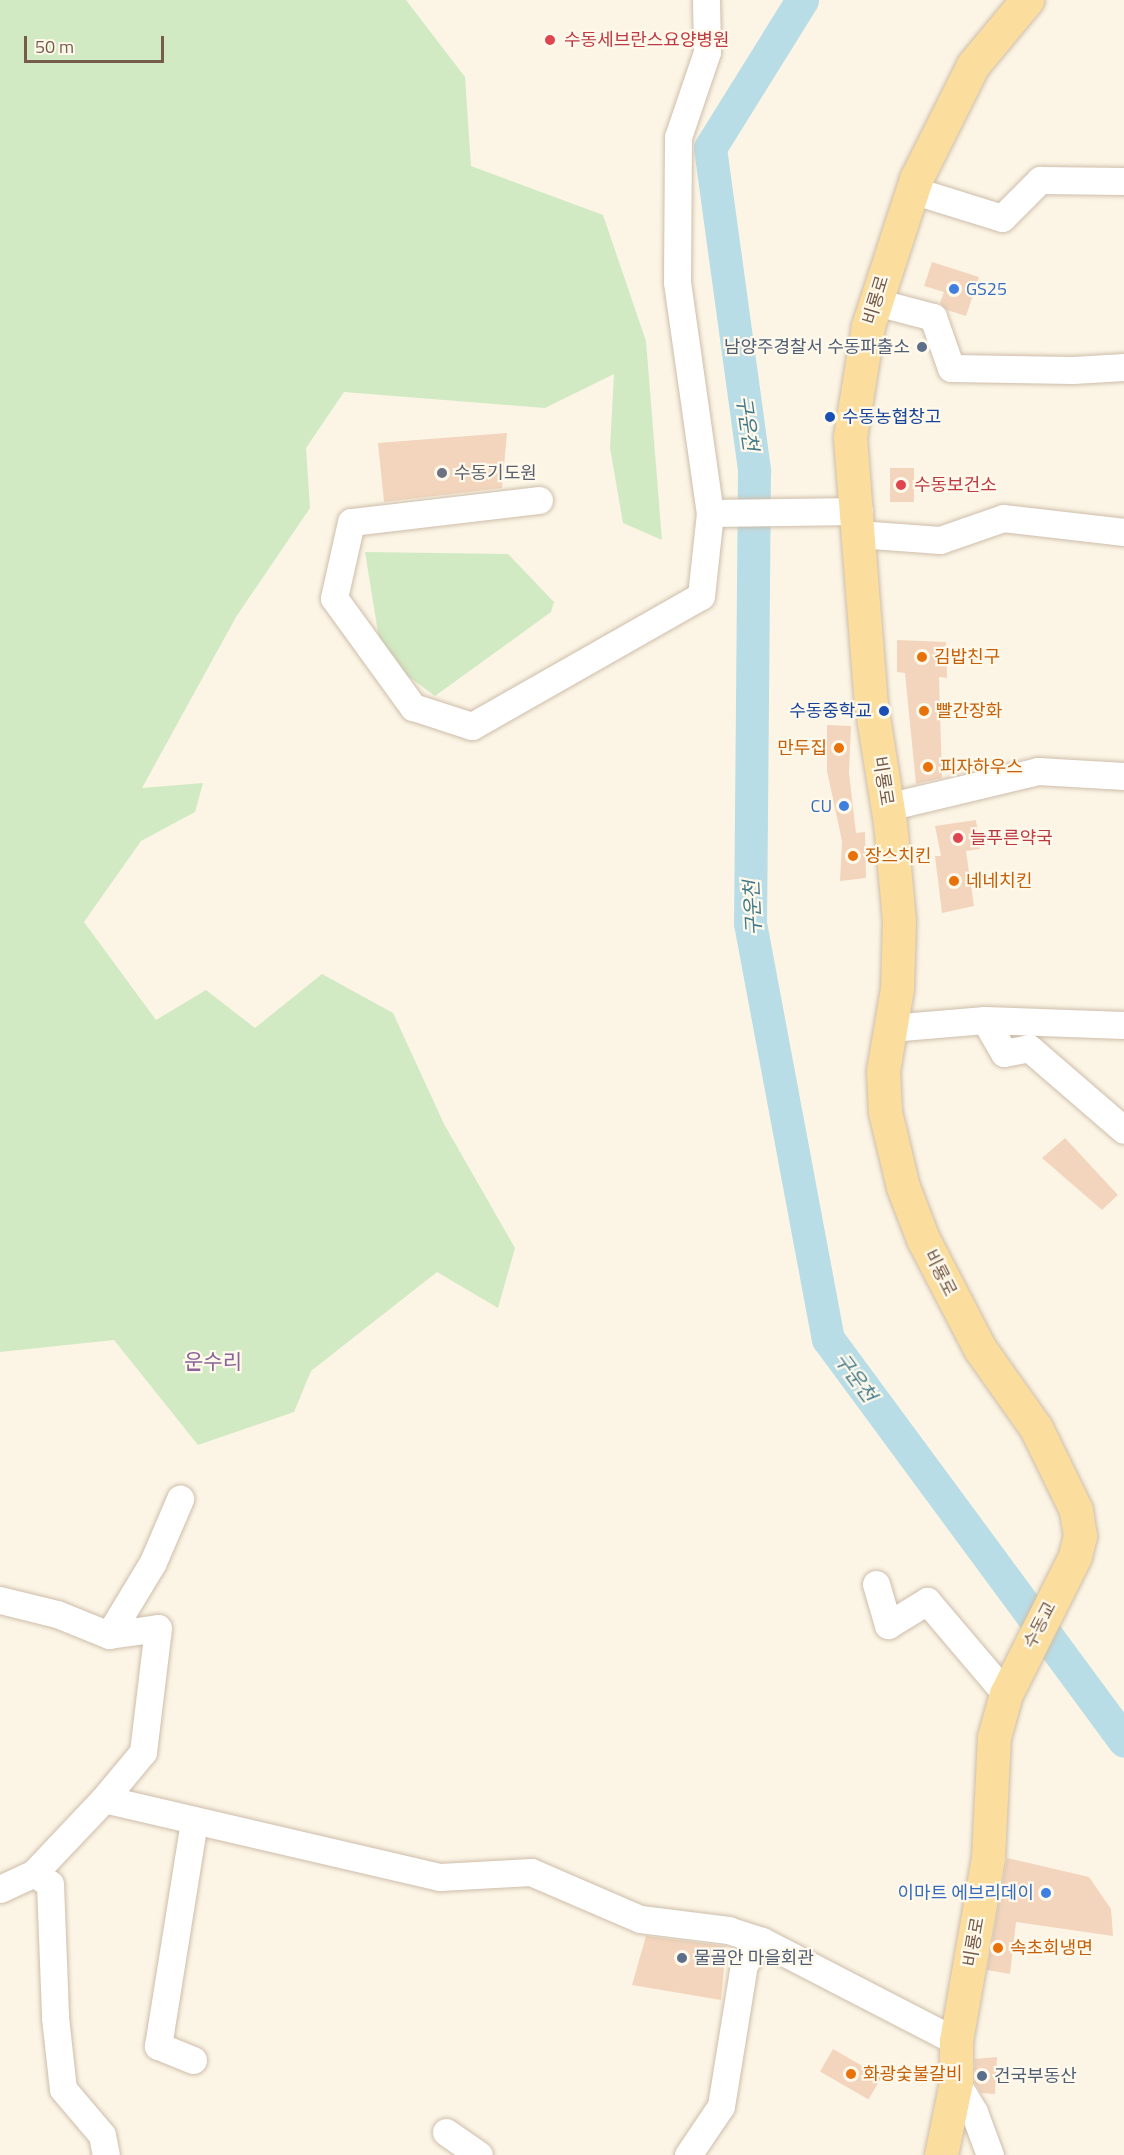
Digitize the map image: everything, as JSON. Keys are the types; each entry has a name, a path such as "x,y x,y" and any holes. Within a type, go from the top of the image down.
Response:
{"main road":[{"name":"비룡로","path":"1027,0 973,65 912,190 876,302 850,437 852,520 871,705 887,807 899,921 897,988 883,1071 885,1112 903,1187 939,1274 980,1349 1036,1428 1076,1510 1080,1536 1075,1556"},
{"name":"수동교","path":"1006,1694 1075,1556"},
{"name":"비룡로","path":"940,2155 956,2082 956,2042 988,1858 994,1737 1006,1694"}],"street":[{"path":"539,500 351,522 334,598 413,707 472,726 701,596 714,514 677,282 678,137 707,52 706,0"},
{"path":"912,190 1002,218 1040,180 1124,181"},
{"path":"876,302 933,317 951,368 1073,370 1124,366"},
{"path":"714,514 852,520 940,540 1003,518 1124,532"},
{"path":"887,807 1038,771 1124,776"},
{"path":"985,1020 1004,1053 1029,1048 1124,1130"},
{"path":"890,1028 985,1020 1124,1025"},
{"path":"109,1635 153,1562 180,1499"},
{"path":"876,1584 888,1625 927,1601 1006,1694"},
{"path":"0,1600 57,1614 109,1635 158,1628 143,1752 104,1799 34,1873 0,1889"},
{"path":"104,1799 440,1877 531,1872 640,1919 729,1930 762,1941 956,2042"},
{"path":"193,2060 158,2046 194,1821"},
{"path":"34,1873 50,1884 55,2018 63,2090 102,2135 106,2155"},
{"path":"688,2155 721,2106 744,1964 762,1941"},
{"path":"956,2082 974,2112 990,2155"},
{"path":"446,2132 479,2155"}],"green space":[{"path":"0,0 406,0 465,77 471,166 603,215 646,341 662,540 623,523 610,448 614,374 545,408 344,392 306,448 310,508 236,617 142,788 203,783 195,812 141,841 84,922 156,1020 206,990 255,1028 322,974 393,1013 444,1124 515,1248 498,1308 437,1272 311,1371 294,1412 198,1445 114,1340 0,1352"},
{"path":"365,552 508,554 554,602 551,612 435,696 382,657"}],"building":[{"name":"GS25","path":"932,262 979,277 966,316 947,310 940,303 944,292 924,286"},
{"name":"수동기도원","path":"507,433 502,488 384,502 378,443"},
{"name":"수동보건소","path":"890,468 914,468 914,502 890,502"},
{"path":"897,640 946,642 947,678 939,677 942,778 916,784 905,673 897,672"},
{"path":"827,725 851,726 849,773 856,833 865,832 866,878 840,881 842,841 827,771"},
{"name":"네네치킨","path":"976,820 980,849 966,851 974,906 942,913 935,856 941,856 935,826"},
{"path":"1065,1138 1118,1195 1102,1210 1042,1158"},
{"name":"이마트 에브리데이","path":"1007,1858 1089,1877 1111,1909 1113,1936 1016,1922 1010,1974 987,1970"},
{"name":"물골안 마을회관","path":"646,1936 726,1946 721,2000 632,1985"},
{"name":"화광숯불갈비","path":"833,2049 881,2077 868,2100 820,2072"},
{"name":"건국부동산","path":"997,2057 995,2094 981,2093 975,2083 975,2059"}],"waterway":[{"name":"구운천","path":"802,0 710,148 754,471 750,923 828,1339 1124,1741"}],"place":[{"name":"수동세브란스요양병원","path":"550,40"},
{"name":"GS25","path":"954,289"},
{"name":"남양주경찰서 수동파출소","path":"922,347"},
{"name":"수동농협창고","path":"830,417"},
{"name":"수동기도원","path":"442,473"},
{"name":"수동보건소","path":"901,485"},
{"name":"김밥친구","path":"922,657"},
{"name":"수동중학교","path":"884,711"},
{"name":"빨간장화","path":"924,711"},
{"name":"만두집","path":"839,748"},
{"name":"피자하우스","path":"928,767"},
{"name":"CU","path":"844,806"},
{"name":"늘푸른약국","path":"958,838"},
{"name":"장스치킨","path":"853,856"},
{"name":"네네치킨","path":"954,881"},
{"name":"이마트 에브리데이","path":"1046,1893"},
{"name":"속초회냉면","path":"998,1948"},
{"name":"물골안 마을회관","path":"682,1958"},
{"name":"화광숯불갈비","path":"851,2074"},
{"name":"건국부동산","path":"982,2076"}],"district":[{"name":"운수리","path":"213,1361"}]}
